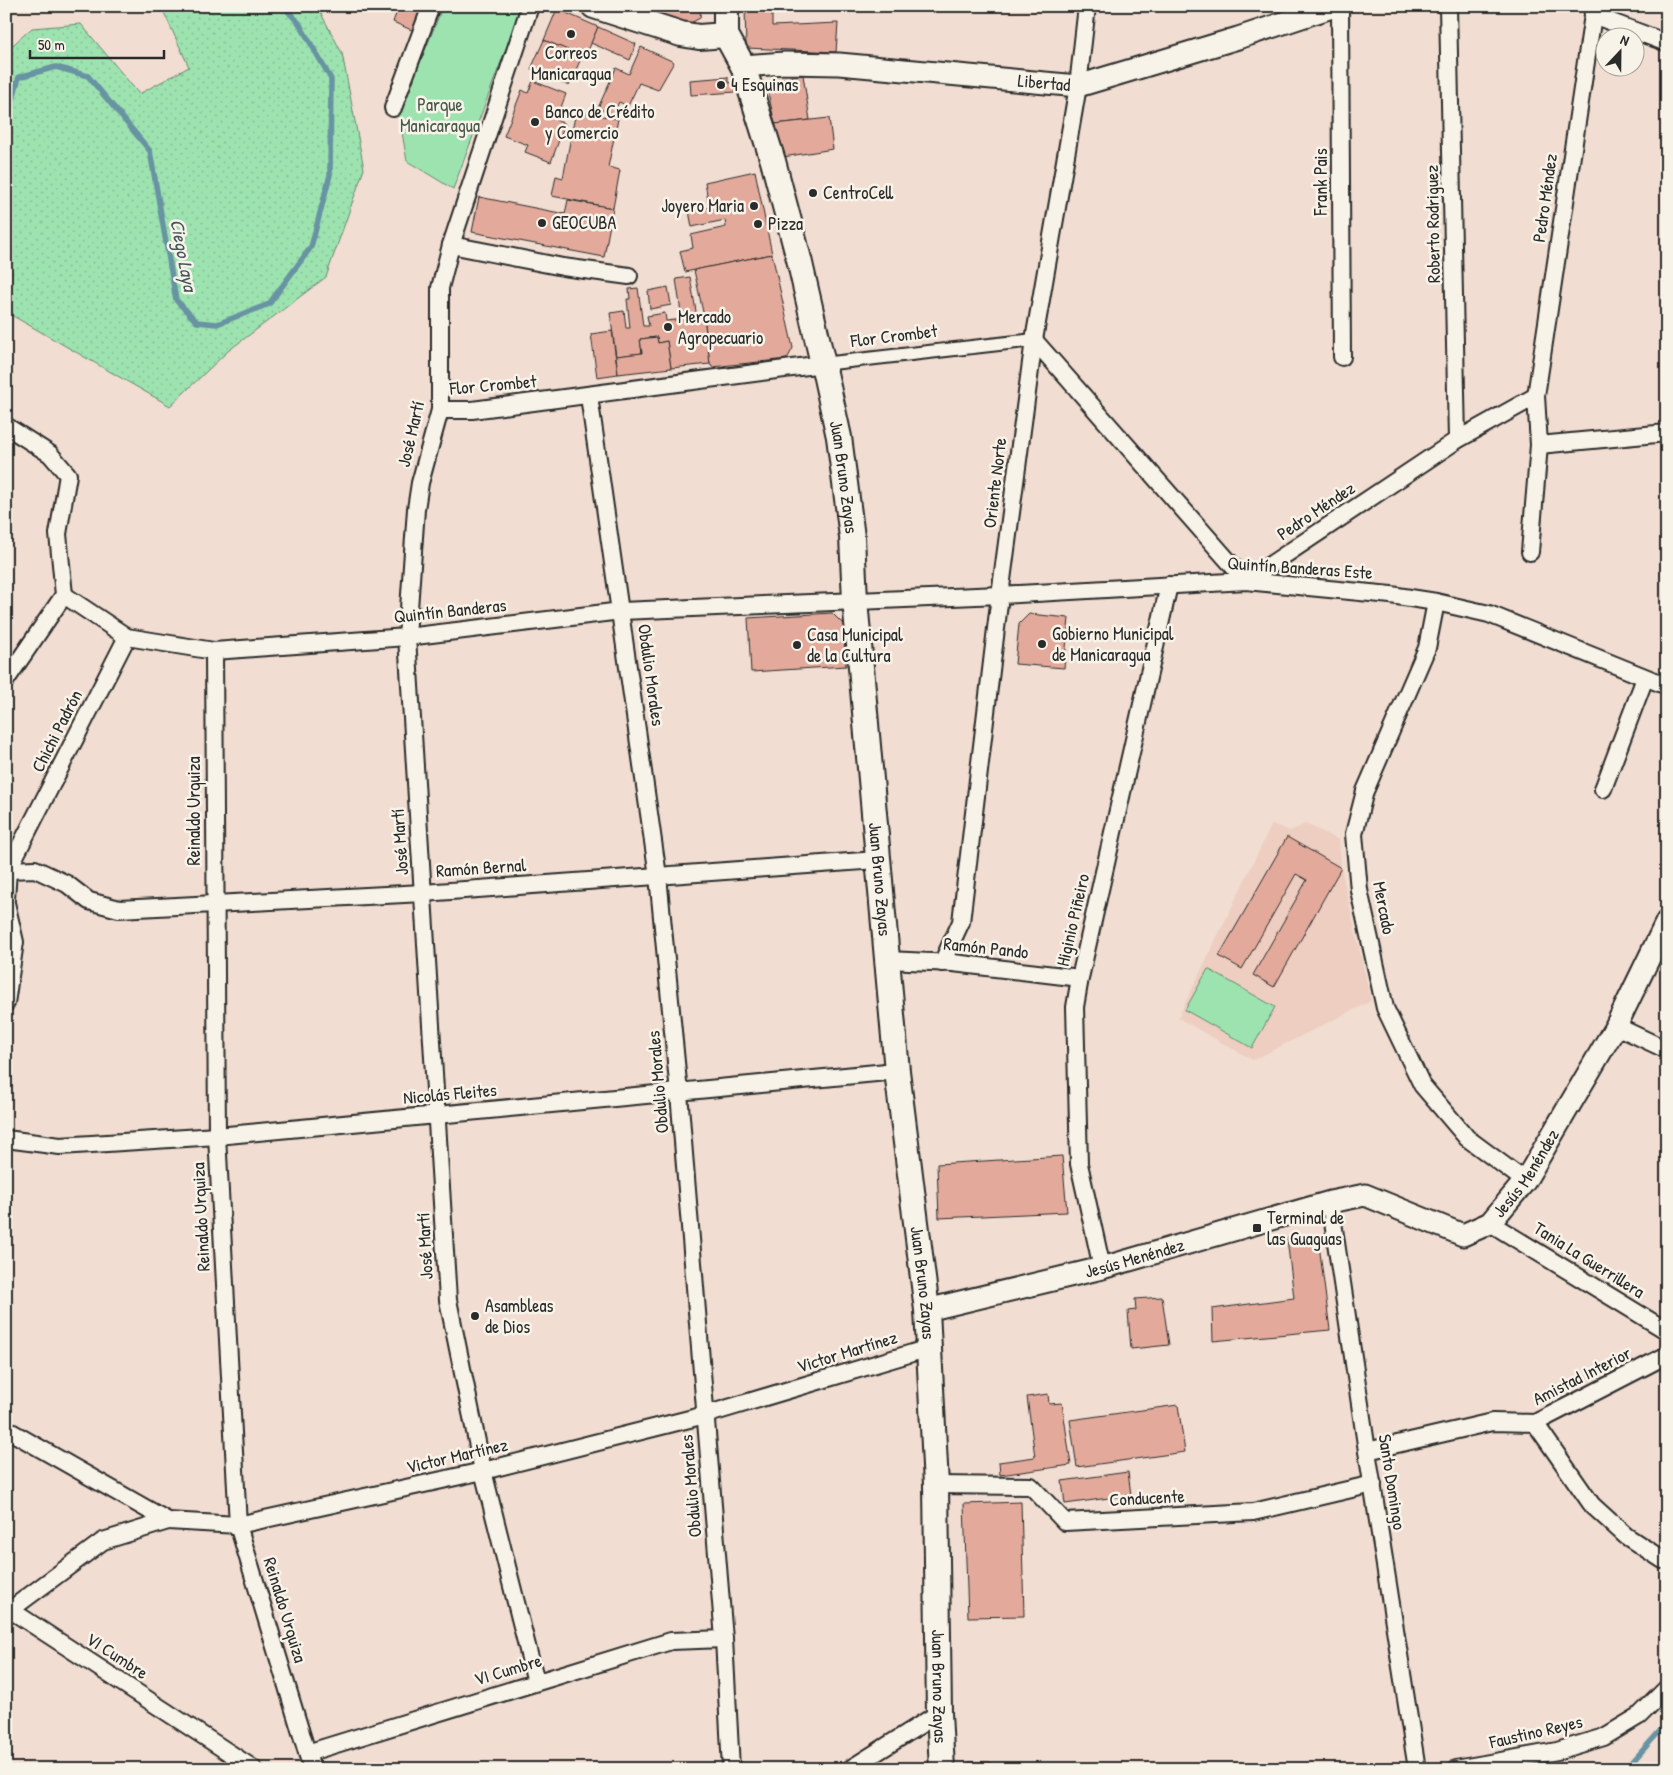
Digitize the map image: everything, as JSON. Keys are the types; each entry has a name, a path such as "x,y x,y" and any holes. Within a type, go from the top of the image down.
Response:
{"main road":[{"path":"594,6 681,34 699,36 726,35"},
{"name":"Juan Bruno Zayas","path":"726,6 726,35 743,66 773,161 799,259 839,437 850,519 877,860 897,1071 927,1310 936,1485 939,1713 942,1769"}],"street":[{"path":"393,108 432,6"},
{"name":"José Martí","path":"530,6 451,245 440,288 440,410 420,483 416,509 406,637 438,1115 448,1300 483,1471 536,1682"},
{"name":"Oriente Norte","path":"942,963 962,922 1000,595 1034,340 1078,86 1087,6"},
{"name":"Frank Pais","path":"1340,6 1342,357"},
{"name":"Roberto Rodriguez","path":"1448,6 1458,440"},
{"name":"Libertad","path":"743,66 786,63 839,64 1078,86 1238,38 1323,8"},
{"path":"1592,11 1667,43"},
{"name":"Pedro Méndez","path":"1530,552 1539,445 1536,396 1592,11"},
{"path":"451,245 563,267 629,276"},
{"path":"1034,340 1246,581"},
{"name":"Flor Crombet","path":"440,410 472,410 823,364 1034,340"},
{"name":"Obdulio Morales","path":"589,396 622,612 658,876 679,1093 724,1639 731,1769"},
{"name":"Pedro Méndez","path":"1246,581 1458,440 1536,396"},
{"path":"6,426 50,454 68,475 58,534 64,595 6,680"},
{"path":"1539,445 1667,433"},
{"name":"Quintín Banderas Este","path":"855,600 1000,595 1246,581 1391,595 1436,602 1489,614 1667,686"},
{"name":"Higinio Piñeiro","path":"1102,1268 1079,1164 1075,1007 1169,585"},
{"name":"Quintín Banderas","path":"64,595 127,637 214,651 406,637 622,612 855,600"},
{"name":"Mercado","path":"1436,602 1427,648 1366,791 1354,834 1359,890 1385,1008 1422,1085 1467,1138 1525,1181"},
{"name":"Chichi Padrón","path":"6,899 8,870 127,637"},
{"name":"Reinaldo Urquiza","path":"214,651 217,1136 238,1525 310,1761"},
{"path":"1603,789 1645,678"},
{"name":"Ramón Bernal","path":"8,870 35,869 67,884 89,901 119,909 423,893 877,860"},
{"path":"6,903 15,942 6,1003"},
{"name":"Jesús Menéndez","path":"927,1310 1102,1268 1330,1202 1365,1196 1464,1235 1490,1223 1525,1181 1616,1026 1667,921"},
{"name":"Ramón Pando","path":"887,960 942,963 1080,978"},
{"path":"1616,1026 1667,1050"},
{"name":"Nicolás Fleites","path":"6,1140 60,1146 217,1136 897,1071"},
{"name":"Santo Domingo","path":"1330,1202 1417,1769"},
{"name":"Tania La Guerrillera","path":"1490,1223 1667,1332"},
{"name":"Victor Martínez","path":"6,1429 168,1521 238,1525 483,1471 705,1415 929,1348"},
{"name":"Amistad Interior","path":"1367,1451 1492,1422 1535,1423 1667,1354"},
{"path":"1535,1423 1592,1505 1626,1536 1663,1560"},
{"name":"Conducente","path":"936,1485 1031,1486 1065,1522 1253,1512 1373,1484"},
{"path":"8,1611 103,1540 168,1521"},
{"name":"VI Cumbre","path":"8,1611 254,1769"},
{"name":"VI Cumbre","path":"310,1761 536,1682 671,1641 724,1639"},
{"name":"Faustino Reyes","path":"1456,1769 1557,1751 1604,1737 1639,1716 1667,1688"},
{"path":"850,1769 939,1713"}],"shaded area":[{"path":"1272,824 1290,831 1306,824 1339,840 1341,868 1371,1001 1253,1060 1178,1018"}],"green space":[{"path":"161,6 317,6 342,53 364,169 326,277 228,351 170,406 6,312 6,51 32,28 81,24 139,94 189,67"},
{"name":"Parque Manicaragua","path":"443,6 522,6 453,189 407,161 399,115"},
{"path":"1208,969 1275,1007 1252,1048 1185,1010"}],"building":[{"path":"399,6 424,6 414,31 393,22"},
{"path":"630,6 658,6 655,16"},
{"path":"658,6 701,6 700,18 685,26 655,16"},
{"path":"745,6 772,6 772,26 838,23 836,52 746,48"},
{"name":"Correos Manicaragua","path":"557,9 598,27 585,58 544,40"},
{"path":"598,27 636,44 630,60 591,43"},
{"path":"544,40 582,56 569,86 531,69"},
{"path":"641,47 674,62 658,90 639,83 628,106 619,102 613,115 598,108 616,68 629,74"},
{"path":"803,75 810,120 775,124 767,88 772,80"},
{"path":"728,77 728,83 735,82 736,92 691,95 690,80"},
{"name":"Banco de Crédito y Comercio","path":"533,81 566,94 556,120 565,124 551,162 525,152 528,145 504,136 522,90 528,93"},
{"path":"576,111 618,119 608,167 620,170 613,208 552,196 556,176 563,178"},
{"path":"829,118 833,149 783,157 775,124"},
{"path":"755,171 772,254 685,272 680,251 693,248 691,235 726,227 725,220 692,227 689,211 709,207 705,182"},
{"name":"GEOCUBA","path":"479,197 565,214 568,200 613,208 604,257 472,232"},
{"path":"772,254 793,348 787,359 712,367 694,270"},
{"path":"690,277 697,317 682,319 676,279"},
{"path":"668,287 671,305 650,309 648,291"},
{"name":"Mercado Agropecuario","path":"638,288 643,326 649,326 647,316 665,313 666,321 704,317 710,364 671,368 667,341 658,343 657,337 640,339 642,353 616,356 610,313 624,311 626,328 630,328 627,299 630,299 629,289"},
{"path":"612,331 618,374 597,377 591,334"},
{"path":"657,337 658,343 667,341 671,368 618,374 616,356 642,353 640,339"},
{"name":"Casa Municipal de la Cultura","path":"832,613 843,624 846,666 751,672 748,618"},
{"name":"Gobierno Municipal de Manicaragua","path":"1029,614 1069,618 1064,668 1015,664 1019,624"},
{"path":"1287,837 1341,868 1274,987 1253,975 1307,880 1296,874 1242,969 1219,956"},
{"path":"1062,1156 1067,1212 939,1218 937,1164"},
{"path":"1318,1237 1330,1330 1213,1341 1212,1309 1294,1298 1287,1238"},
{"path":"1162,1297 1169,1345 1131,1349 1128,1311 1136,1310 1135,1299"},
{"path":"1048,1394 1049,1404 1062,1403 1071,1465 1000,1475 999,1462 1035,1457 1027,1397"},
{"path":"1178,1405 1185,1452 1077,1467 1070,1420"},
{"path":"1128,1472 1131,1495 1065,1504 1062,1481"},
{"path":"1021,1502 1024,1616 968,1617 964,1504"},
{"path":"969,1762 990,1762 997,1769 974,1769"}],"waterway":[{"name":"Ciego Laya","path":"6,124 19,77 56,67 88,76 150,151 176,300 197,322 217,324 269,304 311,247 330,175 331,79 299,23 283,6"},
{"path":"1626,1769 1667,1723"}],"place":[{"name":"Correos Manicaragua","path":"571,34"},
{"name":"4 Esquinas","path":"721,85"},
{"name":"Banco de Crédito y Comercio","path":"535,122"},
{"name":"CentroCell","path":"813,193"},
{"name":"Joyero Maria","path":"754,206"},
{"name":"GEOCUBA","path":"542,223"},
{"name":"Pizza","path":"758,224"},
{"name":"Mercado Agropecuario","path":"668,327"},
{"name":"Gobierno Municipal de Manicaragua","path":"1042,644"},
{"name":"Casa Municipal de la Cultura","path":"797,645"},
{"name":"Terminal de las Guaguas","path":"1257,1228"},
{"name":"Asambleas de Dios","path":"475,1316"}]}
